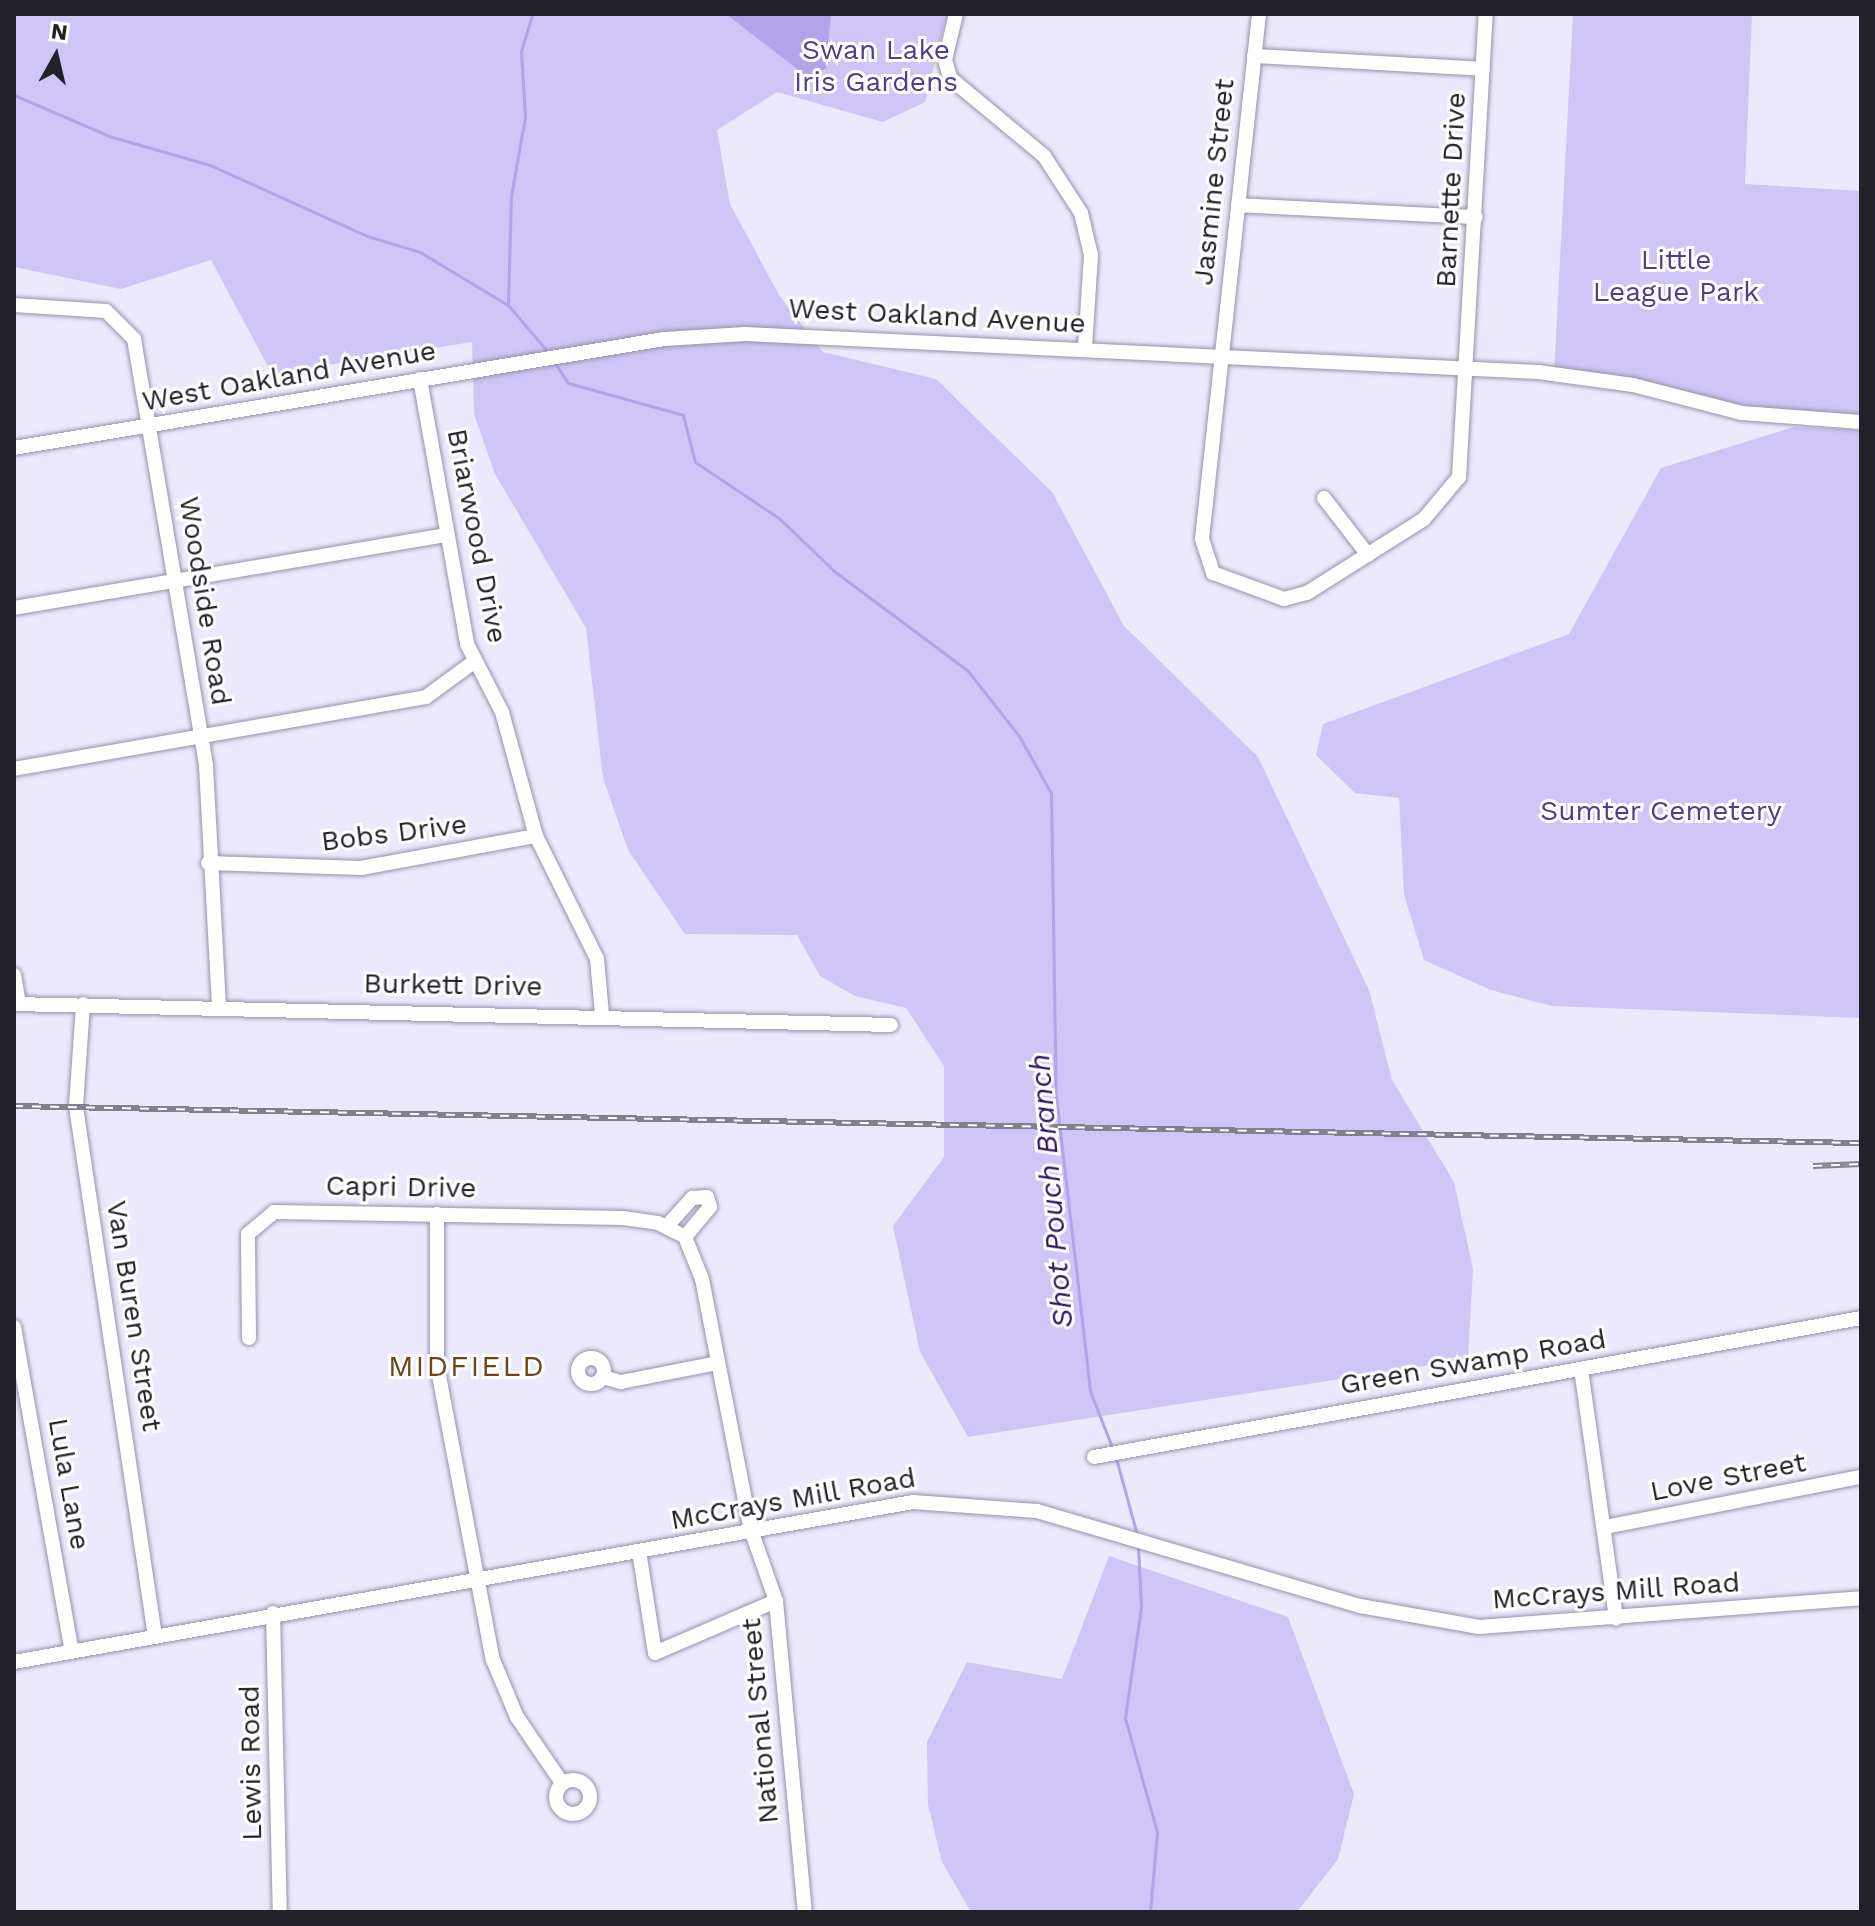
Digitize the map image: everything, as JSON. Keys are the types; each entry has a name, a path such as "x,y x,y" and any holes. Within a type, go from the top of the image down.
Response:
{"street":[{"path":"956,14 945,60 950,78 1044,156 1081,213 1091,255 1085,349"},
{"name":"Jasmine Street","path":"1259,14 1203,527 1208,569 1229,584 1284,599 1368,555"},
{"name":"Barnette Drive","path":"1368,555 1424,519 1459,477 1469,369 1486,14"},
{"path":"1254,56 1483,69"},
{"path":"1238,205 1476,217"},
{"name":"Woodside Road","path":"14,305 90,307 120,319 134,339 201,735 219,1007"},
{"name":"West Oakland Avenue","path":"14,448 568,354 745,334 1224,356 1588,377 1742,413 1861,422"},
{"name":"Briarwood Drive","path":"420,379 446,535 475,661 502,712 536,836 597,959 602,1014"},
{"path":"1324,498 1368,555"},
{"path":"14,608 446,535"},
{"path":"14,769 426,697 475,661"},
{"name":"Bobs Drive","path":"208,863 361,868 536,836"},
{"path":"14,975 16,1004"},
{"name":"Burkett Drive","path":"16,1004 602,1014 891,1025"},
{"name":"Van Buren Street","path":"83,1004 76,1107 155,1636"},
{"path":"667,1226 692,1198 707,1197 708,1211 685,1237 702,1279 751,1530"},
{"name":"Capri Drive","path":"249,1338 247,1244 257,1220 286,1211 437,1214 667,1226 685,1237"},
{"path":"437,1214 437,1365 476,1582 505,1693 562,1783"},
{"name":"Green Swamp Road","path":"1107,1454 1861,1318"},
{"name":"Lula Lane","path":"14,1327 72,1651"},
{"path":"603,1377 621,1382 718,1363"},
{"path":"1581,1369 1616,1619"},
{"name":"Love Street","path":"1605,1527 1861,1477"},
{"name":"McCrays Mill Road","path":"14,1662 273,1613 476,1582 751,1530 937,1501 1026,1509 1431,1621 1519,1627 1861,1598"},
{"name":"National Street","path":"751,1530 776,1601 805,1912"},
{"path":"639,1551 655,1653 776,1601"},
{"name":"Lewis Road","path":"273,1613 280,1912"}],"green space":[{"name":"Swan Lake Iris Gardens","path":"14,14 947,14 925,102 883,122 777,92 717,130 730,204 779,295 823,352 936,379 1052,492 1124,626 1258,757 1369,990 1392,1080 1454,1182 1473,1269 1468,1359 968,1437 920,1352 893,1226 944,1157 944,1066 906,1008 855,996 820,976 797,935 685,934 628,850 603,778 586,628 495,474 474,414 472,342 272,374 211,260 121,289 14,267"},
{"name":"Little League Park","path":"1573,14 1752,14 1745,184 1861,191 1861,422 1803,420 1554,374"},
{"name":"Sumter Cemetery","path":"1794,427 1861,430 1861,1018 1552,1006 1491,990 1424,960 1404,894 1399,798 1355,793 1316,755 1323,724 1569,634 1661,468"},
{"path":"1109,1556 1288,1617 1354,1794 1338,1859 1297,1912 971,1912 942,1862 928,1805 927,1742 967,1662 1062,1679"}],"shaded area":[{"path":"726,14 831,14 826,68 810,79"}],"waterway":[{"name":"Shot Pouch Branch","path":"508,303 511,196 525,117 521,51 532,14"},
{"path":"14,95 109,136 210,165 367,236 420,252 508,305 549,353"},
{"name":"Shot Pouch Branch","path":"555,363 568,383 683,415 695,462 780,519 834,571 968,671 1019,736 1051,793 1056,1096 1090,1391 1112,1447"},
{"name":"Shot Pouch Branch","path":"1116,1458 1137,1535"},
{"name":"Shot Pouch Branch","path":"1138,1547 1141,1607 1125,1718 1157,1832 1150,1912"}],"railway":[{"path":"14,1106 1861,1143"},
{"path":"1813,1166 1861,1164"}],"district":[{"name":"MIDFIELD","path":"467,1366"}]}
